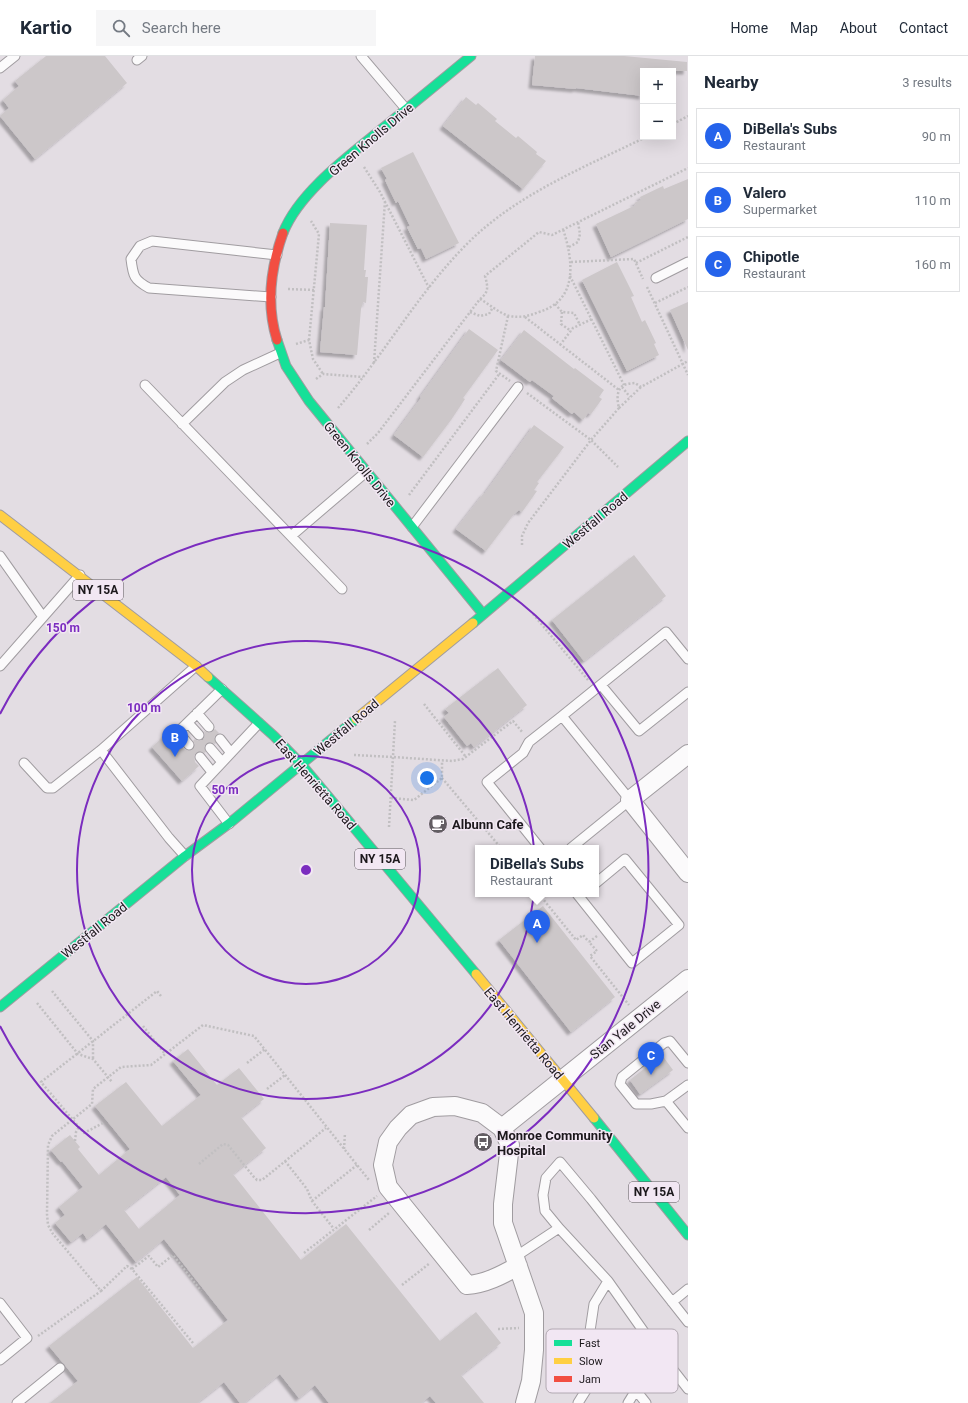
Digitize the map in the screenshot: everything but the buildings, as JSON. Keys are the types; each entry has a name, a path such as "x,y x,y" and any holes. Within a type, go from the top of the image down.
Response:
{"street":[{"name":"Green Knolls Drive","path":"471,56 339,164 320,181 303,200 291,217 280,240 274,268 271,297 274,329 280,353 293,380 366,472 483,614"},
{"name":"Westfall Road","path":"0,1007 185,856 229,824 302,764 688,441"},
{"name":"East Henrietta Road","path":"0,515 80,575 196,666 259,722 302,764 563,1079 688,1235"},
{"path":"687,871 630,800 688,754"},
{"name":"Stan Yale Drive","path":"502,1128 688,979"},
{"path":"516,1262 502,1275 477,1284 467,1285 388,1188 383,1165 388,1142 398,1128 411,1115 433,1107 455,1106 482,1113 502,1128 510,1145 503,1204 503,1223 534,1313 534,1350 530,1381 525,1403"}],"lane":[{"path":"0,68 15,56"},
{"path":"361,56 406,109"},
{"path":"271,297 150,288 138,282 132,273 131,259 140,246 152,241 277,255"},
{"path":"656,278 688,262"},
{"path":"182,424 226,382 244,370 280,353"},
{"path":"145,385 342,589"},
{"path":"412,528 518,387"},
{"path":"291,536 366,472"},
{"path":"0,556 43,617"},
{"path":"0,666 80,575"},
{"path":"538,845 487,782 523,754 529,742 666,632 688,659"},
{"path":"24,762 47,788 53,788 101,750 196,666"},
{"path":"601,684 639,731 688,692"},
{"path":"189,745 178,732 222,689"},
{"path":"197,713 209,727"},
{"path":"562,716 630,800 575,845"},
{"path":"229,824 200,786 259,722"},
{"path":"188,723 199,735"},
{"path":"220,740 231,753"},
{"path":"210,748 222,762"},
{"path":"101,750 169,838 185,856"},
{"path":"200,757 212,772"},
{"path":"581,897 632,963 679,925 625,859 599,881"},
{"path":"688,1063 670,1041 664,1043 622,1077 620,1084 636,1104 651,1104 666,1101 688,1085"},
{"path":"666,1101 688,1128"},
{"path":"642,1329 608,1281 545,1211 543,1195 546,1178 560,1162 688,1322"},
{"path":"516,1262 559,1228"},
{"path":"590,1329 594,1304 608,1281"},
{"path":"672,1302 688,1289"},
{"path":"0,1304 27,1338 0,1360"},
{"path":"16,1403 60,1368"},
{"path":"678,1376 688,1389"},
{"path":"578,1403 584,1393"},
{"path":"628,1403 634,1393"},
{"path":"638,1393 646,1403"}],"path":[{"path":"676,122 688,116"},
{"path":"337,409 374,363 429,288 472,239 522,201 547,185 640,140"},
{"path":"361,163 371,176 385,201 429,288"},
{"path":"366,444 378,433 485,294 487,286 485,276 539,232 552,235 688,168"},
{"path":"374,363 385,201"},
{"path":"307,216 319,234 309,340 312,359 323,374"},
{"path":"569,247 578,242 580,234 578,222"},
{"path":"480,299 508,316 525,317 548,310 564,294 569,282 571,262 569,247 562,229"},
{"path":"636,263 688,237"},
{"path":"571,262 634,259 688,375"},
{"path":"570,275 592,319 622,387 630,397"},
{"path":"655,303 688,287"},
{"path":"285,289 314,290"},
{"path":"555,304 562,312 574,313 580,325"},
{"path":"470,312 480,316 489,314 493,307"},
{"path":"562,312 561,324 571,331"},
{"path":"508,316 496,371 591,440 618,467"},
{"path":"525,317 560,345 622,387"},
{"path":"560,345 573,328 592,319"},
{"path":"295,345 309,340"},
{"path":"522,545 522,536 528,523 591,440 618,408 641,387 688,361"},
{"path":"409,495 500,373"},
{"path":"315,380 323,374 363,377"},
{"path":"622,387 634,383 641,387"},
{"path":"618,408 617,401 622,387"},
{"path":"533,614 588,681"},
{"path":"424,704 466,757"},
{"path":"389,827 395,721"},
{"path":"354,755 452,761 463,759 513,721 523,734 528,728"},
{"path":"442,761 442,778 498,845"},
{"path":"391,798 414,800 442,778"},
{"path":"541,897 576,940 583,935 597,951 590,956 630,1007"},
{"path":"589,942 605,929"},
{"path":"52,991 94,1041 93,1059"},
{"path":"103,1123 84,1133 41,1082 157,991 161,996"},
{"path":"37,1003 78,1054 93,1059 112,1082"},
{"path":"101,1291 53,1234 48,1225 48,1146 52,1136 92,1104 93,1089 108,1077 121,1067 151,1064 203,1025 254,1036 368,1180 374,1181"},
{"path":"143,1026 165,1054"},
{"path":"247,1063 265,1049"},
{"path":"266,1089 285,1075"},
{"path":"75,1141 76,1132 79,1127"},
{"path":"199,1164 223,1144 228,1145 257,1180 262,1180 326,1128"},
{"path":"344,1150 345,1133"},
{"path":"285,1161 307,1189 312,1201 334,1229"},
{"path":"312,1201 356,1165"},
{"path":"304,1253 379,1195"},
{"path":"369,1230 390,1213"},
{"path":"132,1269 149,1256 158,1267 173,1255 201,1291"},
{"path":"402,1285 430,1262"},
{"path":"27,1338 39,1336 101,1291 127,1266 132,1269 193,1343"},
{"path":"498,1329 520,1328"}],"traffic: fast":[{"path":"283,233 301,203 327,175 471,56"},
{"path":"277,340 286,366 309,401 483,614"},
{"path":"473,623 688,441"},
{"path":"208,677 274,736 301,764 476,974"},
{"path":"0,1007 185,856 231,822 356,719"},
{"path":"594,1118 688,1235"}],"traffic: slow":[{"path":"0,515 196,666 208,677"},
{"path":"356,719 473,623"},
{"path":"476,974 594,1118"}],"traffic: jam":[{"path":"277,340 272,313 271,286 275,259 283,233"}],"place":[{"name":"Valero","path":"175,757"},
{"name":"Albunn Cafe","path":"438,824"},
{"name":"DiBella's Subs","path":"537,943"},
{"name":"Chipotle","path":"651,1075"},
{"name":"Monroe Community Hospital","path":"483,1142"}]}
